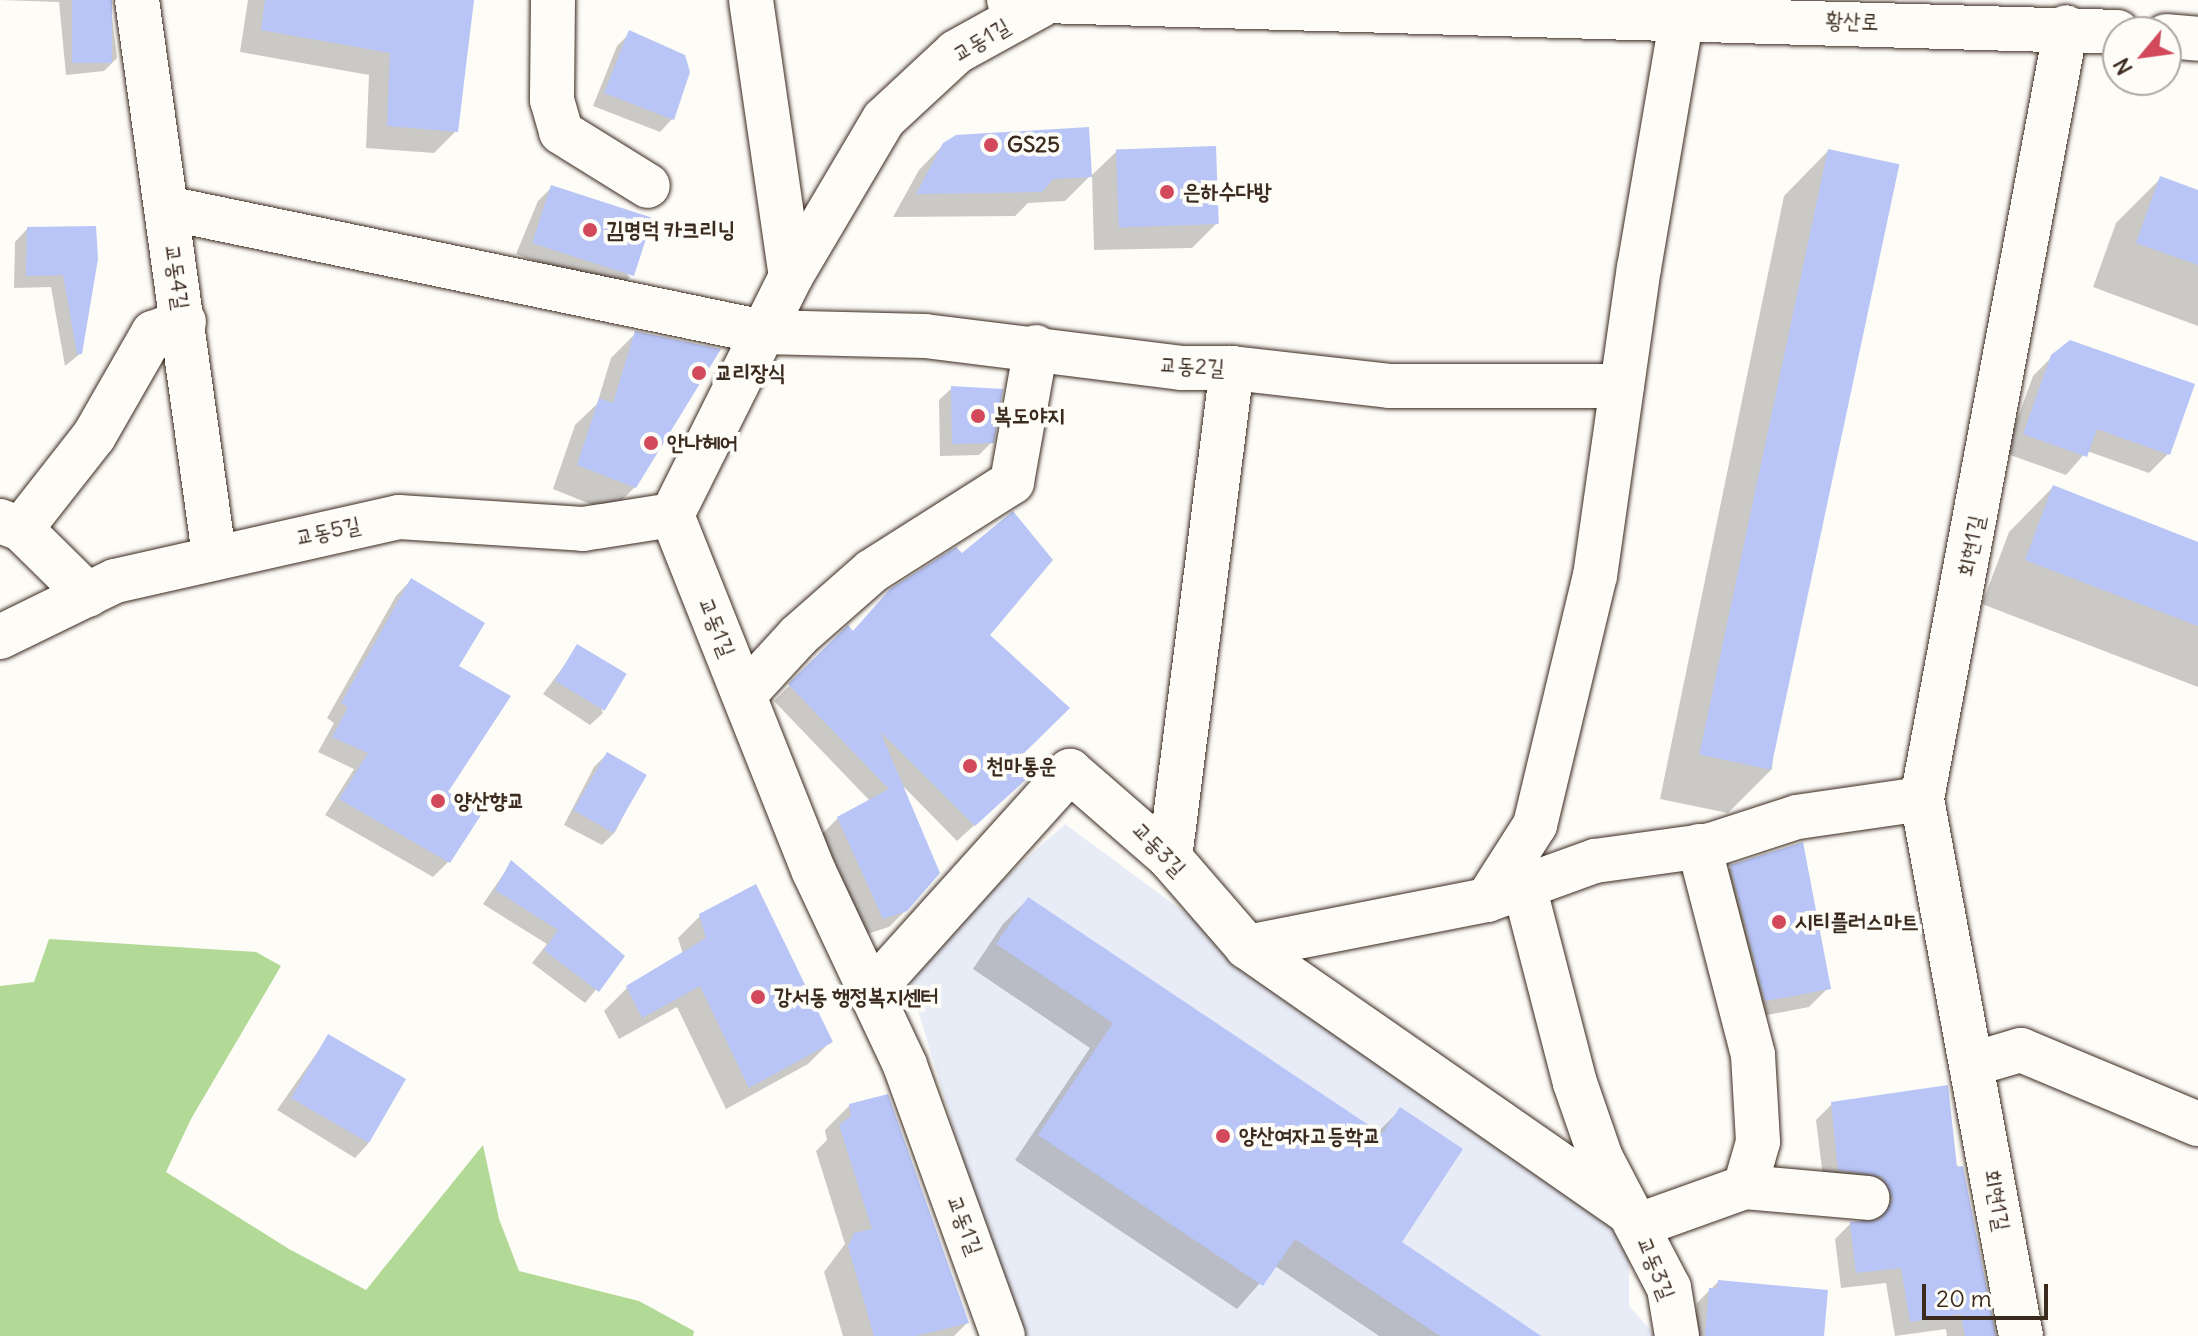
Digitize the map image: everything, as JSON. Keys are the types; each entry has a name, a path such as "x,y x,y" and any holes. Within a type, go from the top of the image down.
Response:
{"street":[{"name":"교동4길","path":"137,0 214,555"},
{"path":"553,0 552,100 561,132 648,186"},
{"path":"751,0 791,276"},
{"name":"교동1길","path":"1003,1336 905,1065 814,872 672,515 791,276 899,102 956,52 1025,2"},
{"name":"황산로","path":"1025,2 1682,16 2102,30"},
{"path":"1506,893 1535,825 1595,576 1622,386 1682,16"},
{"name":"회현1길","path":"2021,1336 1922,799 2066,27"},
{"name":"교동2길","path":"167,208 763,332 925,336 1036,347 1181,368 1232,368 1389,386 1622,386"},
{"path":"88,595 10,525 94,436 153,333 184,322"},
{"path":"744,695 798,636 872,571 1012,482 1036,347"},
{"path":"1170,858 1232,368"},
{"name":"교동5길","path":"0,637 115,581 214,555 399,517 583,529 672,515"},
{"name":"교동3길","path":"870,993 1070,771 1170,858 1247,947 1395,1054 1633,1218"},
{"path":"1247,947 1506,893 1595,861 1699,846 1797,817 1922,799"},
{"path":"1699,846 1753,1055 1758,1142 1745,1187"},
{"name":"교동3길","path":"1506,893 1601,1158 1669,1288 1677,1336"},
{"path":"1973,1064 2021,1050 2198,1124"},
{"path":"1633,1218 1745,1187 1868,1198"}],"shaded area":[{"name":"양산여자고등학교","path":"1065,824 1629,1240 1629,1306 1656,1336 1016,1336 905,967"}],"green space":[{"path":"49,939 256,952 281,966 191,1119 166,1172 289,1249 366,1290 483,1145 499,1219 519,1271 639,1301 694,1331 693,1336 0,1336 0,986 34,982"}],"building":[{"path":"72,0 112,0 112,63 72,63"},
{"path":"265,0 474,0 458,132 387,126 390,53 261,30"},
{"path":"629,30 685,55 690,72 674,120 604,93"},
{"path":"1089,127 1092,177 1053,179 1042,192 916,194 943,143 956,135"},
{"path":"1216,146 1219,224 1119,227 1116,149"},
{"path":"1828,149 1899,164 1771,770 1699,754"},
{"path":"2160,176 2198,190 2198,265 2136,243"},
{"name":"김명덕 카크리닝","path":"551,185 653,218 634,276 532,243"},
{"path":"96,226 98,259 82,354 77,354 63,275 26,276 27,227"},
{"path":"635,331 721,349 636,488 577,465 599,398 613,403"},
{"path":"2070,340 2195,384 2170,455 2097,429 2087,457 2023,434 2051,355"},
{"name":"복도야지","path":"951,386 1003,389 994,443 952,444"},
{"path":"2053,485 2198,542 2198,626 2025,560"},
{"path":"1013,511 1053,560 990,635 1070,708 1018,759 1032,774 975,826 880,731 940,873 907,911 883,919 837,817 889,789 788,684 848,625 853,631 890,589 956,547 962,553"},
{"path":"411,578 485,623 459,666 511,696 448,792 483,812 450,863 339,799 368,753 332,737 348,707 341,703"},
{"path":"577,644 627,674 605,711 555,681"},
{"path":"607,752 647,775 613,833 574,810"},
{"name":"시티플러스마트","path":"1803,842 1831,989 1765,1001 1730,865"},
{"path":"511,860 625,956 599,992 544,950 558,930 495,890"},
{"name":"강서동 행정복지센터","path":"756,884 833,1042 749,1088 700,986 642,1018 626,986 706,938 699,914"},
{"path":"1028,897 1382,1134 1400,1107 1463,1149 1402,1242 1541,1336 1440,1336 1295,1239 1263,1286 1038,1135 1113,1023 996,944"},
{"path":"328,1034 406,1079 369,1143 291,1098"},
{"path":"1948,1085 1957,1167 1963,1166 1996,1336 1965,1336 1961,1314 1910,1322 1901,1268 1856,1273 1850,1222 1879,1220 1893,1199 1882,1177 1838,1170 1831,1102"},
{"path":"888,1094 969,1323 915,1336 874,1336 848,1246 854,1233 872,1229 839,1125 851,1116 849,1104"},
{"path":"1718,1280 1828,1290 1824,1336 1705,1336 1709,1288 1717,1288"}],"place":[{"name":"GS25","path":"991,145"},
{"name":"은하수다방","path":"1167,192"},
{"name":"김명덕 카크리닝","path":"590,230"},
{"name":"교리장식","path":"699,373"},
{"name":"복도야지","path":"978,416"},
{"name":"안나헤어","path":"651,443"},
{"name":"천마통운","path":"970,766"},
{"name":"양산향교","path":"438,801"},
{"name":"시티플러스마트","path":"1779,922"},
{"name":"강서동 행정복지센터","path":"758,997"},
{"name":"양산여자고등학교","path":"1223,1136"}]}
